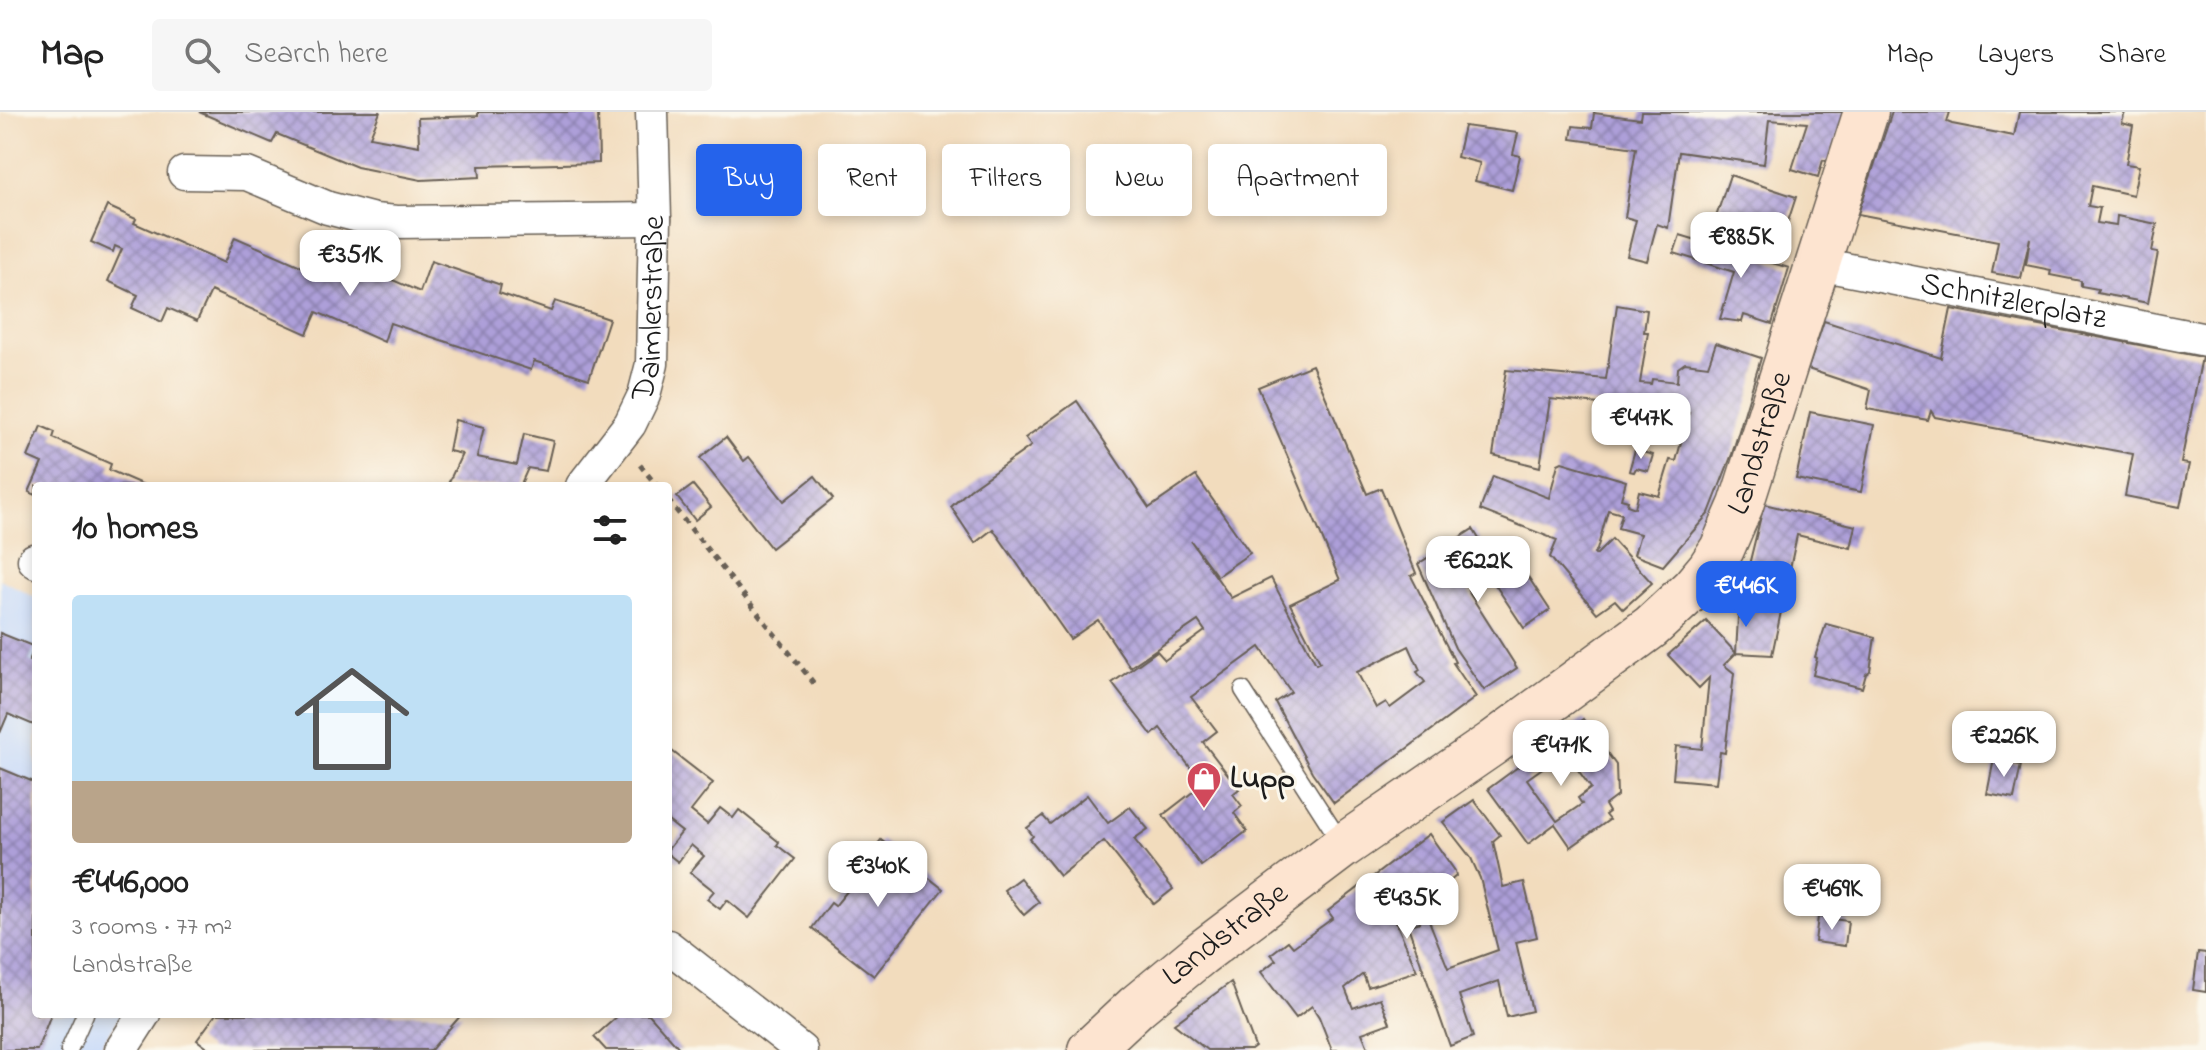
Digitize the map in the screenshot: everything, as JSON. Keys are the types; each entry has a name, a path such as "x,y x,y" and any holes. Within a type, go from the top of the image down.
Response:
{"street":[{"name":"Daimlerstraße","path":"585,482 630,424 648,380 654,346 652,112"},
{"name":"Landstraße","path":"1090,1050 1200,954 1343,846 1493,743 1639,636 1693,588 1722,549 1737,517 1866,112"},
{"path":"184,173 247,174 328,208 374,220 655,219"},
{"name":"Schnitzlerplatz","path":"1819,264 2206,340"},
{"path":"672,949 801,1050"},
{"path":"121,1050 141,1018"}],"lane":[{"path":"1243,690 1343,846"},
{"path":"69,1050 83,1018"}],"path":[{"path":"672,505 816,686"}],"shaded area":[{"path":"0,579 32,596 32,1018 119,1018 98,1050 0,1050"}],"building":[{"path":"199,112 380,112 370,137 419,146 418,118 478,116 478,112 598,112 599,163 479,166 480,177 421,180 357,167 277,134 272,143"},
{"path":"1641,112 1847,112 1829,162 1823,160 1818,177 1792,169 1807,123 1769,120 1764,164 1679,152 1668,228 1657,224 1647,261 1627,256 1636,220 1625,217 1636,148 1571,139 1573,126 1592,128 1594,113 1640,119"},
{"path":"1892,112 1950,112 1947,122 1952,124 2014,136 2019,112 2125,112 2122,123 2133,126 2126,164 2139,166 2133,195 2092,186 2088,206 2100,208 2097,223 2116,226 2117,216 2157,224 2152,252 2158,253 2148,303 2097,293 2098,289 2081,286 2081,281 2050,275 2051,270 2026,265 2030,238 2021,278 1992,273 1998,241 1858,214"},
{"path":"1464,126 1518,133 1513,154 1520,156 1512,190 1475,181 1480,163 1457,157"},
{"path":"1730,175 1796,197 1780,246 1738,233 1733,248 1698,236 1703,219 1714,223"},
{"path":"107,206 136,219 134,223 224,263 235,237 330,279 340,257 420,292 431,261 501,285 499,293 551,311 555,301 609,319 589,379 534,361 531,370 390,323 384,342 317,312 307,334 211,291 197,321 168,308 162,322 132,308 138,295 108,281 122,249 115,246 113,252 91,242"},
{"path":"1680,235 1789,268 1772,324 1744,315 1742,322 1720,319 1734,272 1674,253"},
{"path":"1617,305 1647,310 1644,332 1648,332 1640,383 1651,384 1652,379 1677,382 1678,368 1685,363 1708,366 1716,343 1761,358 1732,454 1709,513 1663,566 1634,555 1640,534 1618,528 1622,514 1608,510 1594,553 1596,555 1612,539 1652,583 1623,609 1615,600 1597,613 1550,557 1557,540 1480,510 1493,476 1549,498 1558,464 1562,462 1626,481 1621,499 1635,508 1639,491 1659,496 1670,460 1676,461 1689,413 1550,399 1540,467 1493,455 1506,370 1606,379"},
{"path":"1951,309 2202,357 2181,463 2189,464 2180,507 2125,496 2133,454 1935,417 1931,411 1928,420 1867,409 1871,390 1808,369 1824,321 1941,358"},
{"path":"1312,365 1367,494 1381,488 1416,573 1411,576 1453,663 1476,697 1334,803 1312,772 1275,702 1291,692 1260,647 1191,697 1217,731 1203,742 1239,789 1233,794 1242,806 1234,813 1247,831 1201,866 1163,815 1203,784 1160,728 1152,735 1112,683 1157,651 1165,660 1205,631 1198,621 1130,667 1098,620 1070,639 993,529 975,543 951,507 970,489 1031,446 1025,438 1077,401 1149,508 1196,476 1250,553 1217,576 1191,541 1231,598 1271,578 1316,664 1320,662 1290,604 1340,580 1258,387","holes":["1409,646 1420,670 1417,672 1425,682 1390,708 1386,702 1376,708 1357,672"]},
{"path":"1810,412 1874,425 1861,492 1796,479"},
{"path":"455,420 484,427 477,457 517,465 524,434 553,441 546,471 528,468 522,482 449,482 462,454 449,451"},
{"path":"41,426 55,432 53,438 111,464 109,470 137,482 33,482 42,463 28,457"},
{"path":"726,437 744,461 749,457 784,501 815,476 833,499 771,548 700,458"},
{"path":"1635,450 1653,455 1648,471 1636,468 1634,472 1629,471"},
{"path":"693,485 711,507 695,520 677,497"},
{"path":"1764,504 1856,526 1851,548 1797,535 1772,655 1736,653 1738,618"},
{"path":"1473,529 1499,572 1517,560 1550,610 1524,628 1490,577 1468,591 1517,668 1484,690 1455,648 1418,564"},
{"path":"1706,621 1736,653 1724,665 1734,673 1725,753 1720,752 1716,783 1673,779 1676,746 1702,749 1709,678 1699,688 1668,655"},
{"path":"1826,624 1875,637 1870,671 1862,688 1813,675 1815,657"},
{"path":"0,633 32,646 29,661 32,662 32,724 8,714 0,733"},
{"path":"1583,719 1616,765 1617,796 1605,805 1609,812 1605,815 1609,820 1571,847 1555,824 1528,844 1488,789","holes":["1565,752 1591,788 1578,798 1582,804 1557,821 1527,779"]},
{"path":"672,751 713,783 691,811 707,824 720,808 733,818 739,810 795,859 749,918 727,900 720,909 707,899 714,891 690,872 704,856 691,845 678,862 672,857 672,844 682,832 672,824"},
{"path":"1994,759 2021,765 2014,799 1987,794"},
{"path":"0,768 32,781 32,1018 49,1018 37,1050 0,1050"},
{"path":"1087,795 1108,823 1130,807 1148,829 1134,839 1173,889 1154,904 1104,841 1060,876 1030,839 1033,836 1027,828 1043,816 1050,824"},
{"path":"1474,800 1500,835 1493,841 1503,887 1524,882 1537,937 1516,942 1532,1011 1507,1017 1499,981 1459,995 1473,1037 1450,1046 1408,926 1420,922 1418,915 1425,912 1422,903 1396,922 1417,971 1368,987 1363,974 1345,988 1353,1008 1380,998 1390,1023 1362,1033 1369,1050 1332,1050 1312,1006 1296,1018 1261,972 1276,960 1271,954 1288,941 1293,947 1333,918 1328,911 1429,834 1456,876 1443,887 1450,894 1426,913 1448,968 1498,950 1480,878 1471,858 1443,822"},
{"path":"881,840 943,889 874,976 812,928 831,903 835,906 866,868 862,864"},
{"path":"1020,878 1039,902 1024,915 1004,890"},
{"path":"1818,917 1848,921 1845,946 1815,942"},
{"path":"2198,952 2206,953 2206,992 2193,990"},
{"path":"1231,982 1255,1047 1251,1050 1207,1050 1174,1024"},
{"path":"213,1018 459,1018 431,1050 210,1050 197,1040"},
{"path":"615,1018 653,1018 681,1050 606,1050 594,1037"}],"place":[{"name":"Lupp","path":"1204,810"}]}
